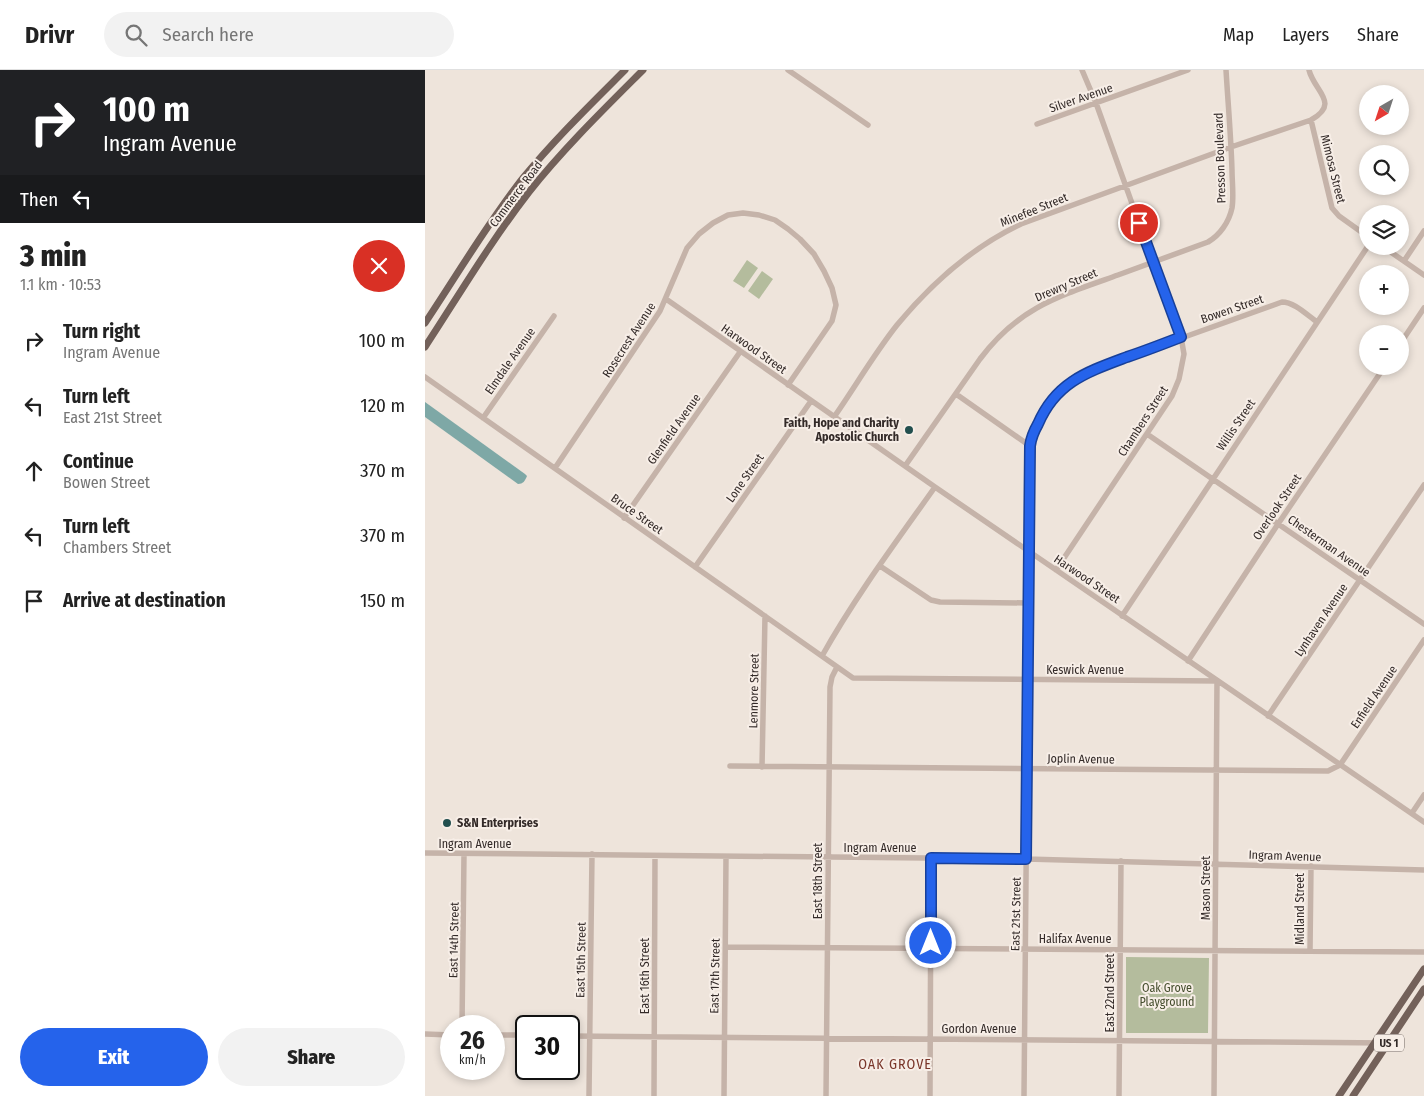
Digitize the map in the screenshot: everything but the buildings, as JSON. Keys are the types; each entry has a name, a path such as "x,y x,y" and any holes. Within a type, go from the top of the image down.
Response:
{"main road":[{"name":"Commerce Road","path":"425,323 498,213 524,178 567,129 625,70"},
{"name":"Commerce Road","path":"425,347 501,231 530,191 575,138 643,70"},
{"name":"US 1","path":"1339,1096 1424,969"},
{"name":"US 1","path":"1353,1096 1424,989"}],"street":[{"path":"788,70 868,125"},
{"name":"Chambers Street","path":"1056,570 1176,388 1183,354 1181,337 1082,70"},
{"name":"Silver Avenue","path":"1037,124 1188,70"},
{"name":"Presson Boulevard","path":"1213,239 1227,223 1232,209 1231,147 1226,70"},
{"path":"1309,70 1325,103 1323,110 1311,120"},
{"name":"Minefee Street","path":"834,417 897,326 955,265 985,244 1011,229 1231,147 1311,120"},
{"name":"Mimosa Street","path":"1311,120 1332,208 1339,216 1359,230"},
{"name":"Rosecrest Avenue","path":"555,468 660,311 687,248 699,234 713,223 728,215 743,213 759,214 775,220 800,239 814,254 832,288 836,305 832,321 788,385"},
{"path":"1404,261 1424,231"},
{"name":"Drewry Street","path":"905,466 993,343 1009,327 1029,312 1065,294 1213,239"},
{"name":"Willis Street","path":"1122,616 1362,255"},
{"path":"1395,255 1424,275"},
{"name":"Harwood Street","path":"666,299 1029,552 1424,822"},
{"name":"Bowen Street","path":"1029,552 1030,446 1047,405 1057,393 1070,383 1095,369 1282,302 1292,304 1317,322"},
{"path":"1409,330 1424,308"},
{"name":"Elmdale Avenue","path":"483,418 554,316"},
{"name":"Glenfield Avenue","path":"624,518 740,352"},
{"name":"Overlook Street","path":"1188,660 1379,375"},
{"name":"Bruce Street","path":"425,378 837,666"},
{"path":"956,394 1030,446"},
{"name":"Lone Street","path":"695,566 811,401"},
{"name":"Chesterman Avenue","path":"1147,434 1424,624"},
{"name":"Lynhaven Avenue","path":"1268,716 1424,485"},
{"path":"822,656 880,566 935,487"},
{"name":"East 21st Street","path":"1025,1096 1029,552"},
{"path":"880,566 931,600 940,602 1028,602"},
{"name":"Lenmore Street","path":"762,767 765,616"},
{"name":"Enfield Avenue","path":"1340,765 1424,640"},
{"name":"Keswick Avenue","path":"837,666 856,678 1217,681"},
{"name":"East 18th Street","path":"826,1096 830,687 837,666"},
{"name":"Mason Street","path":"1214,1096 1217,681"},
{"name":"Joplin Avenue","path":"730,766 1328,771 1340,765"},
{"path":"1412,814 1424,795"},
{"name":"Ingram Avenue","path":"425,853 1026,859 1424,870"},
{"name":"East 14th Street","path":"463,1015 464,854"},
{"name":"East 15th Street","path":"589,1096 592,854"},
{"name":"East 16th Street","path":"654,1096 655,856"},
{"name":"East 17th Street","path":"724,1096 725,856"},
{"path":"930,1096 931,858"},
{"name":"East 22nd Street","path":"1119,1096 1121,861"},
{"name":"Midland Street","path":"1310,951 1311,866"},
{"name":"Halifax Avenue","path":"726,946 1424,952"},
{"path":"425,1034 440,1035"},
{"name":"Gordon Avenue","path":"580,1036 1389,1043"}],"green space":[{"path":"747,260 758,268 744,288 733,281"},
{"path":"762,271 773,279 759,299 748,291"},
{"name":"Oak Grove Playground","path":"1126,957 1209,958 1208,1033 1126,1033"}],"water":[{"path":"425,402 525,474 527,476 525,481 518,484 425,417"}],"place":[{"name":"Faith, Hope and Charity Apostolic Church","path":"909,430"},
{"name":"S&N Enterprises","path":"447,823"}],"district":[{"name":"OAK GROVE","path":"895,1064"}],"route":[{"path":"931,943 931,858 1026,859 1030,446 1032,438 1043,412 1052,398 1076,378 1181,337 1139,223"}]}
